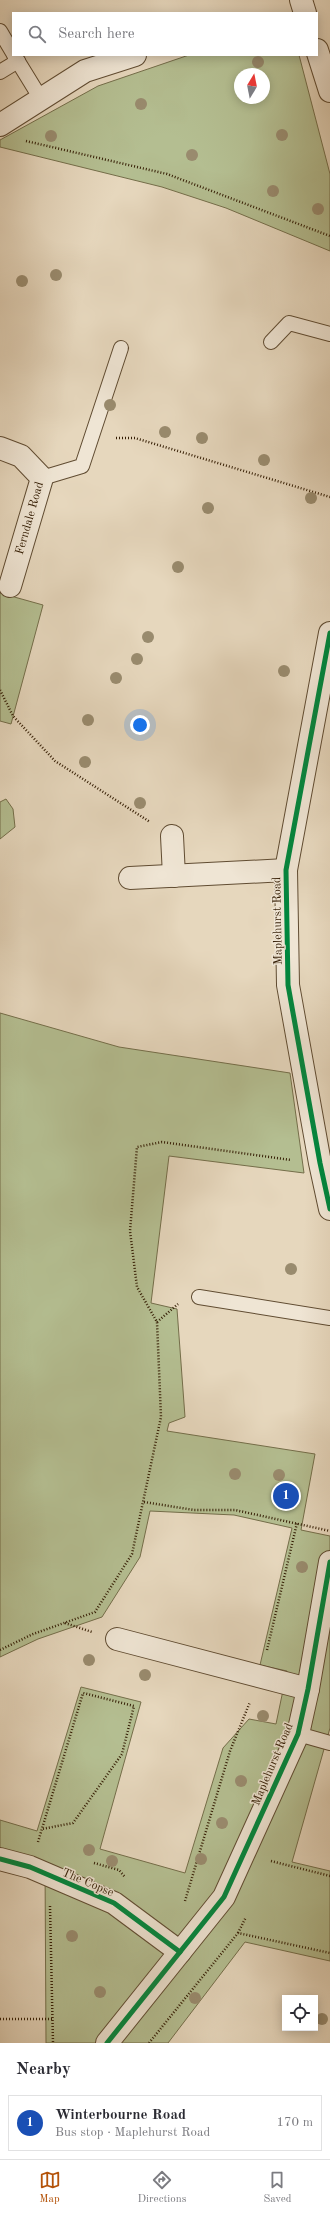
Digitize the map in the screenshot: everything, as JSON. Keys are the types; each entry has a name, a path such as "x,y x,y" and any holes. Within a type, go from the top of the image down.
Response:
{"street":[{"path":"300,0 305,12"},
{"path":"318,53 330,91"},
{"path":"0,125 85,71 132,56"},
{"name":"Ferndale Road","path":"0,448 21,456 42,478 10,586"},
{"name":"Maplehurst Road","path":"330,633 324,687 286,870 288,985 320,1164 330,1209"},
{"path":"172,836 174,876"},
{"path":"130,878 286,870"},
{"name":"Maplehurst Road","path":"107,2043 224,1897 298,1734 308,1689 330,1562"},
{"path":"116,1640 308,1689"},
{"name":"The Copse","path":"0,1859 30,1868 114,1903 180,1952"}],"lane":[{"path":"0,31 12,51"},
{"path":"0,72 15,56 41,99"},
{"path":"271,342 289,323 330,334"},
{"path":"42,478 82,466 121,348"},
{"path":"198,1297 330,1318"},
{"path":"298,1734 330,1743"}],"path":[{"path":"22,140 167,174 330,236"},
{"path":"86,453 108,439 135,438 330,497"},
{"path":"0,690 13,716 55,761 172,836"},
{"path":"0,1650 33,1634 96,1612 132,1554 161,1417 157,1322 137,1287 130,1231 137,1147 162,1142 320,1164"},
{"path":"144,1502 194,1510 235,1510 330,1531"},
{"path":"184,1903 230,1751 261,1677 297,1524"},
{"path":"30,1868 83,1693 134,1706 122,1754 73,1823 42,1829"},
{"path":"89,1861 119,1870 129,1882"},
{"path":"271,1861 330,1876"},
{"path":"50,1904 52,2043"},
{"path":"149,2043 238,1933 330,1953"},
{"path":"0,2019 52,2019"}],"green space":[{"path":"186,56 299,56 330,174 330,251 226,208 162,187 0,147 0,140 98,86"},
{"path":"0,593 43,605 11,724 0,721"},
{"path":"6,799 13,809 15,827 0,839 0,802"},
{"path":"0,1013 119,1047 290,1073 304,1173 169,1156 151,1303 177,1309 185,1417 169,1423 167,1431 315,1454 301,1530 330,1536 330,1728 292,1862 330,1871 330,1961 245,1942 168,2043 46,2043 45,1864 0,1850 0,1820 37,1831 81,1687 141,1702 100,1849 185,1873 223,1748 249,1719 276,1724 287,1671 260,1665 292,1528 234,1515 150,1511 140,1557 102,1617 38,1639 0,1657"}],"cycle path":[{"path":"330,633 286,870 288,985 320,1163 330,1209"},
{"path":"107,2043 224,1897 298,1734 308,1689 330,1562"},
{"path":"0,1859 30,1867 114,1903 180,1952"}],"place":[{"name":"Winterbourne Road","path":"286,1496"}]}
